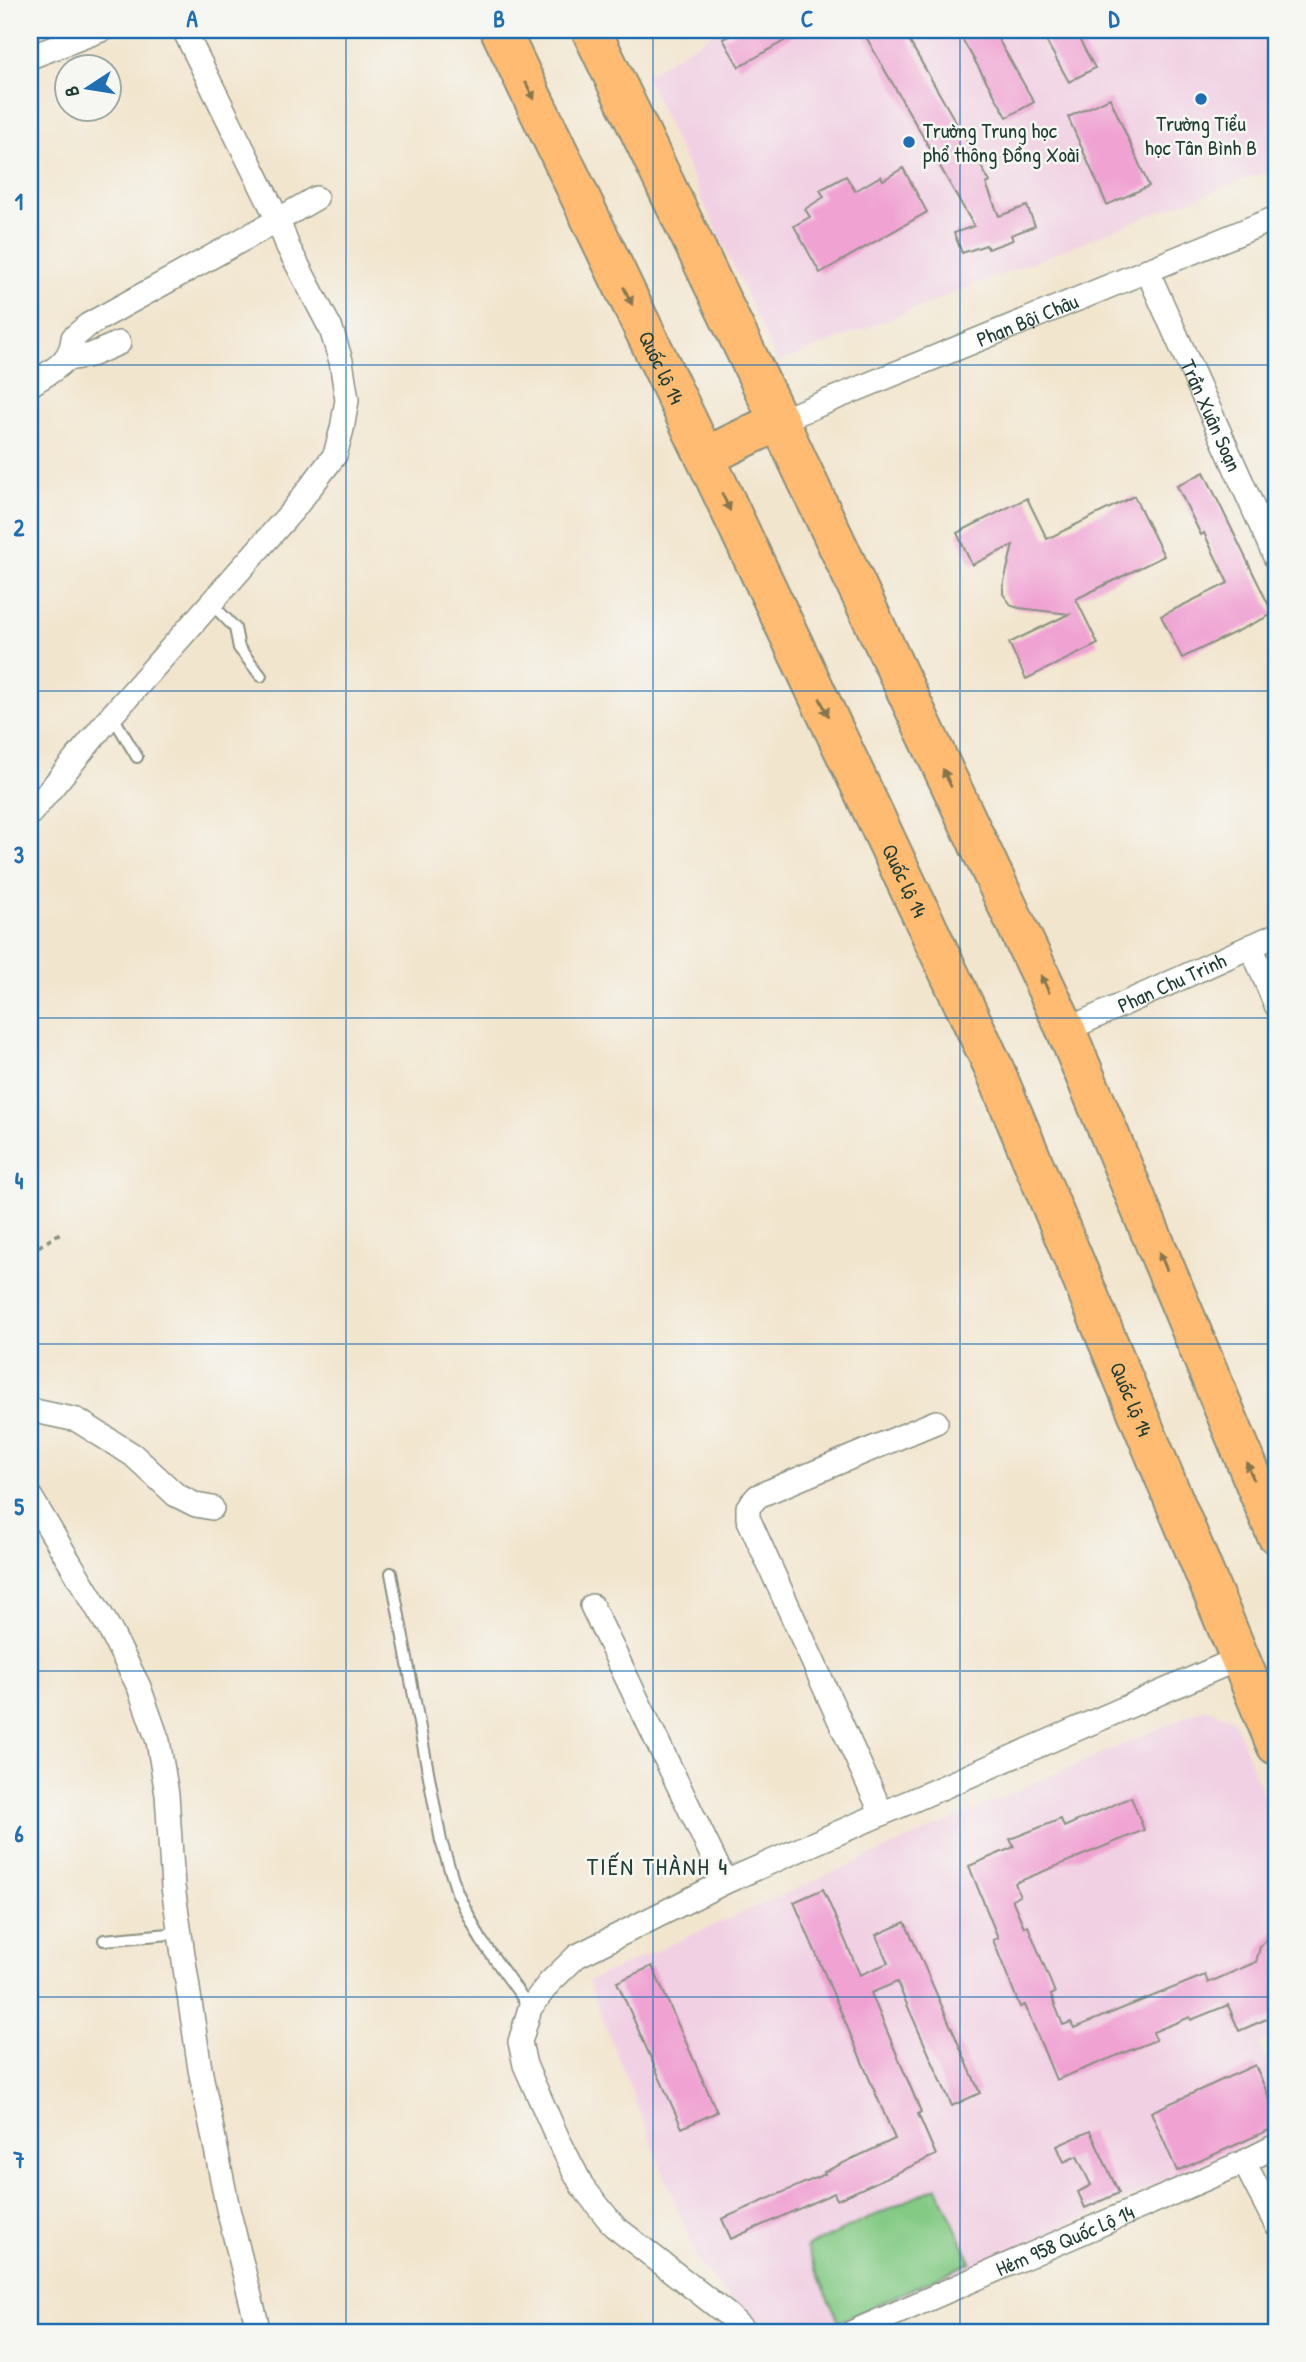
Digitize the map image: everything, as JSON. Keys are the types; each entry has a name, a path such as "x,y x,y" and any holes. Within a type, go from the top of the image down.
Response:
{"highway":[{"name":"Quốc lộ 14","path":"500,30 993,1066 1276,1745"},
{"path":"591,30 1066,1030 1276,1534"},
{"path":"705,457 779,421"}],"street":[{"path":"30,57 101,30"},
{"path":"30,814 112,715 293,510 335,455 342,429 347,400 341,361 331,329 288,247 278,220 184,30"},
{"path":"68,359 74,338 88,325 316,198"},
{"name":"Phan Bội Châu","path":"779,421 1276,218"},
{"name":"Trần Xuân Soạn","path":"1147,270 1276,559"},
{"path":"30,385 68,359 91,355 119,342"},
{"name":"Phan Chu Trinh","path":"1066,1030 1276,935"},
{"path":"1251,946 1276,1005"},
{"path":"30,1410 77,1420 133,1455 176,1495 196,1505 212,1508"},
{"path":"882,1814 748,1518 748,1507 758,1496 936,1422"},
{"path":"30,1496 109,1628 139,1687 158,1741 167,1794 173,1887 200,2069 228,2209 259,2332"},
{"path":"592,1606 725,1882"},
{"path":"745,2332 614,2226 582,2186 525,2066 520,2042 530,2008 549,1983 577,1956 725,1882 1240,1658"},
{"name":"Hẻm 958 Quốc Lộ 14","path":"853,2332 1276,2146"},
{"path":"1244,2162 1276,2224"}],"lane":[{"path":"211,603 235,628 239,648 261,676"},
{"path":"112,715 137,757"},
{"path":"391,1573 442,1841 457,1892 481,1940 530,2008"},
{"path":"104,1940 180,1933"}],"path":[{"path":"30,1252 62,1232"}],"shaded area":[{"name":"Trường Trung học phổ thông Đồng Xoài","path":"719,30 1276,30 1276,168 778,363 645,75"},
{"path":"1205,1708 1233,1719 1276,1826 1276,2037 1259,2044 1276,2082 1276,2132 828,2332 760,2332 700,2265 588,1981"}],"green space":[{"path":"937,2187 971,2262 839,2322 806,2247"}],"building":[{"path":"740,30 803,30 739,67 723,39"},
{"path":"862,30 903,30 990,182 986,184 999,216 1027,206 1035,226 1011,235 1013,240 988,249 986,245 962,253 954,233 974,226"},
{"path":"957,30 993,30 1034,102 1007,117"},
{"path":"1040,30 1074,30 1095,68 1069,82"},
{"path":"1110,98 1149,186 1107,205 1068,117"},
{"path":"903,168 927,212 820,273 794,226 810,217 805,209 824,197 820,190 846,176 855,191 881,176 883,180"},
{"path":"1204,472 1273,614 1182,658 1161,616 1228,583 1177,486"},
{"path":"1134,496 1164,556 1076,599 1098,644 1026,679 1009,643 1069,614 1012,606 1003,594 1003,586 1013,545 972,565 957,533 1027,498 1047,539"},
{"path":"1131,1797 1144,1830 1015,1883 1020,1896 1012,1899 1024,1927 1028,1926 1055,1993 1051,1995 1063,2025 1071,2022 1074,2028 1205,1975 1208,1983 1256,1962 1260,1947 1276,1928 1276,2015 1239,2031 1228,2005 1153,2032 1156,2040 1056,2080 1025,2005 1020,2007 993,1940 998,1938 969,1866 1014,1847 1010,1839 1061,1819 1064,1827"},
{"path":"823,1889 860,1975 888,1963 876,1935 905,1922 980,2093 952,2106 897,1982 871,1993 936,2155 837,2200 834,2193 731,2239 722,2219 825,2174 824,2172 895,2139 794,1902"},
{"path":"652,1966 717,2112 682,2128 617,1982"},
{"path":"1255,2065 1276,2113 1276,2127 1177,2171 1151,2112"},
{"path":"1090,2131 1119,2193 1085,2208 1078,2192 1091,2185 1077,2156 1064,2162 1057,2146"}],"place":[{"name":"Trường Tiểu học Tân Bình B","path":"1201,99"},
{"name":"Trường Trung học phổ thông Đồng Xoài","path":"909,142"}],"district":[{"name":"TIẾN THÀNH 4","path":"658,1866"}]}
